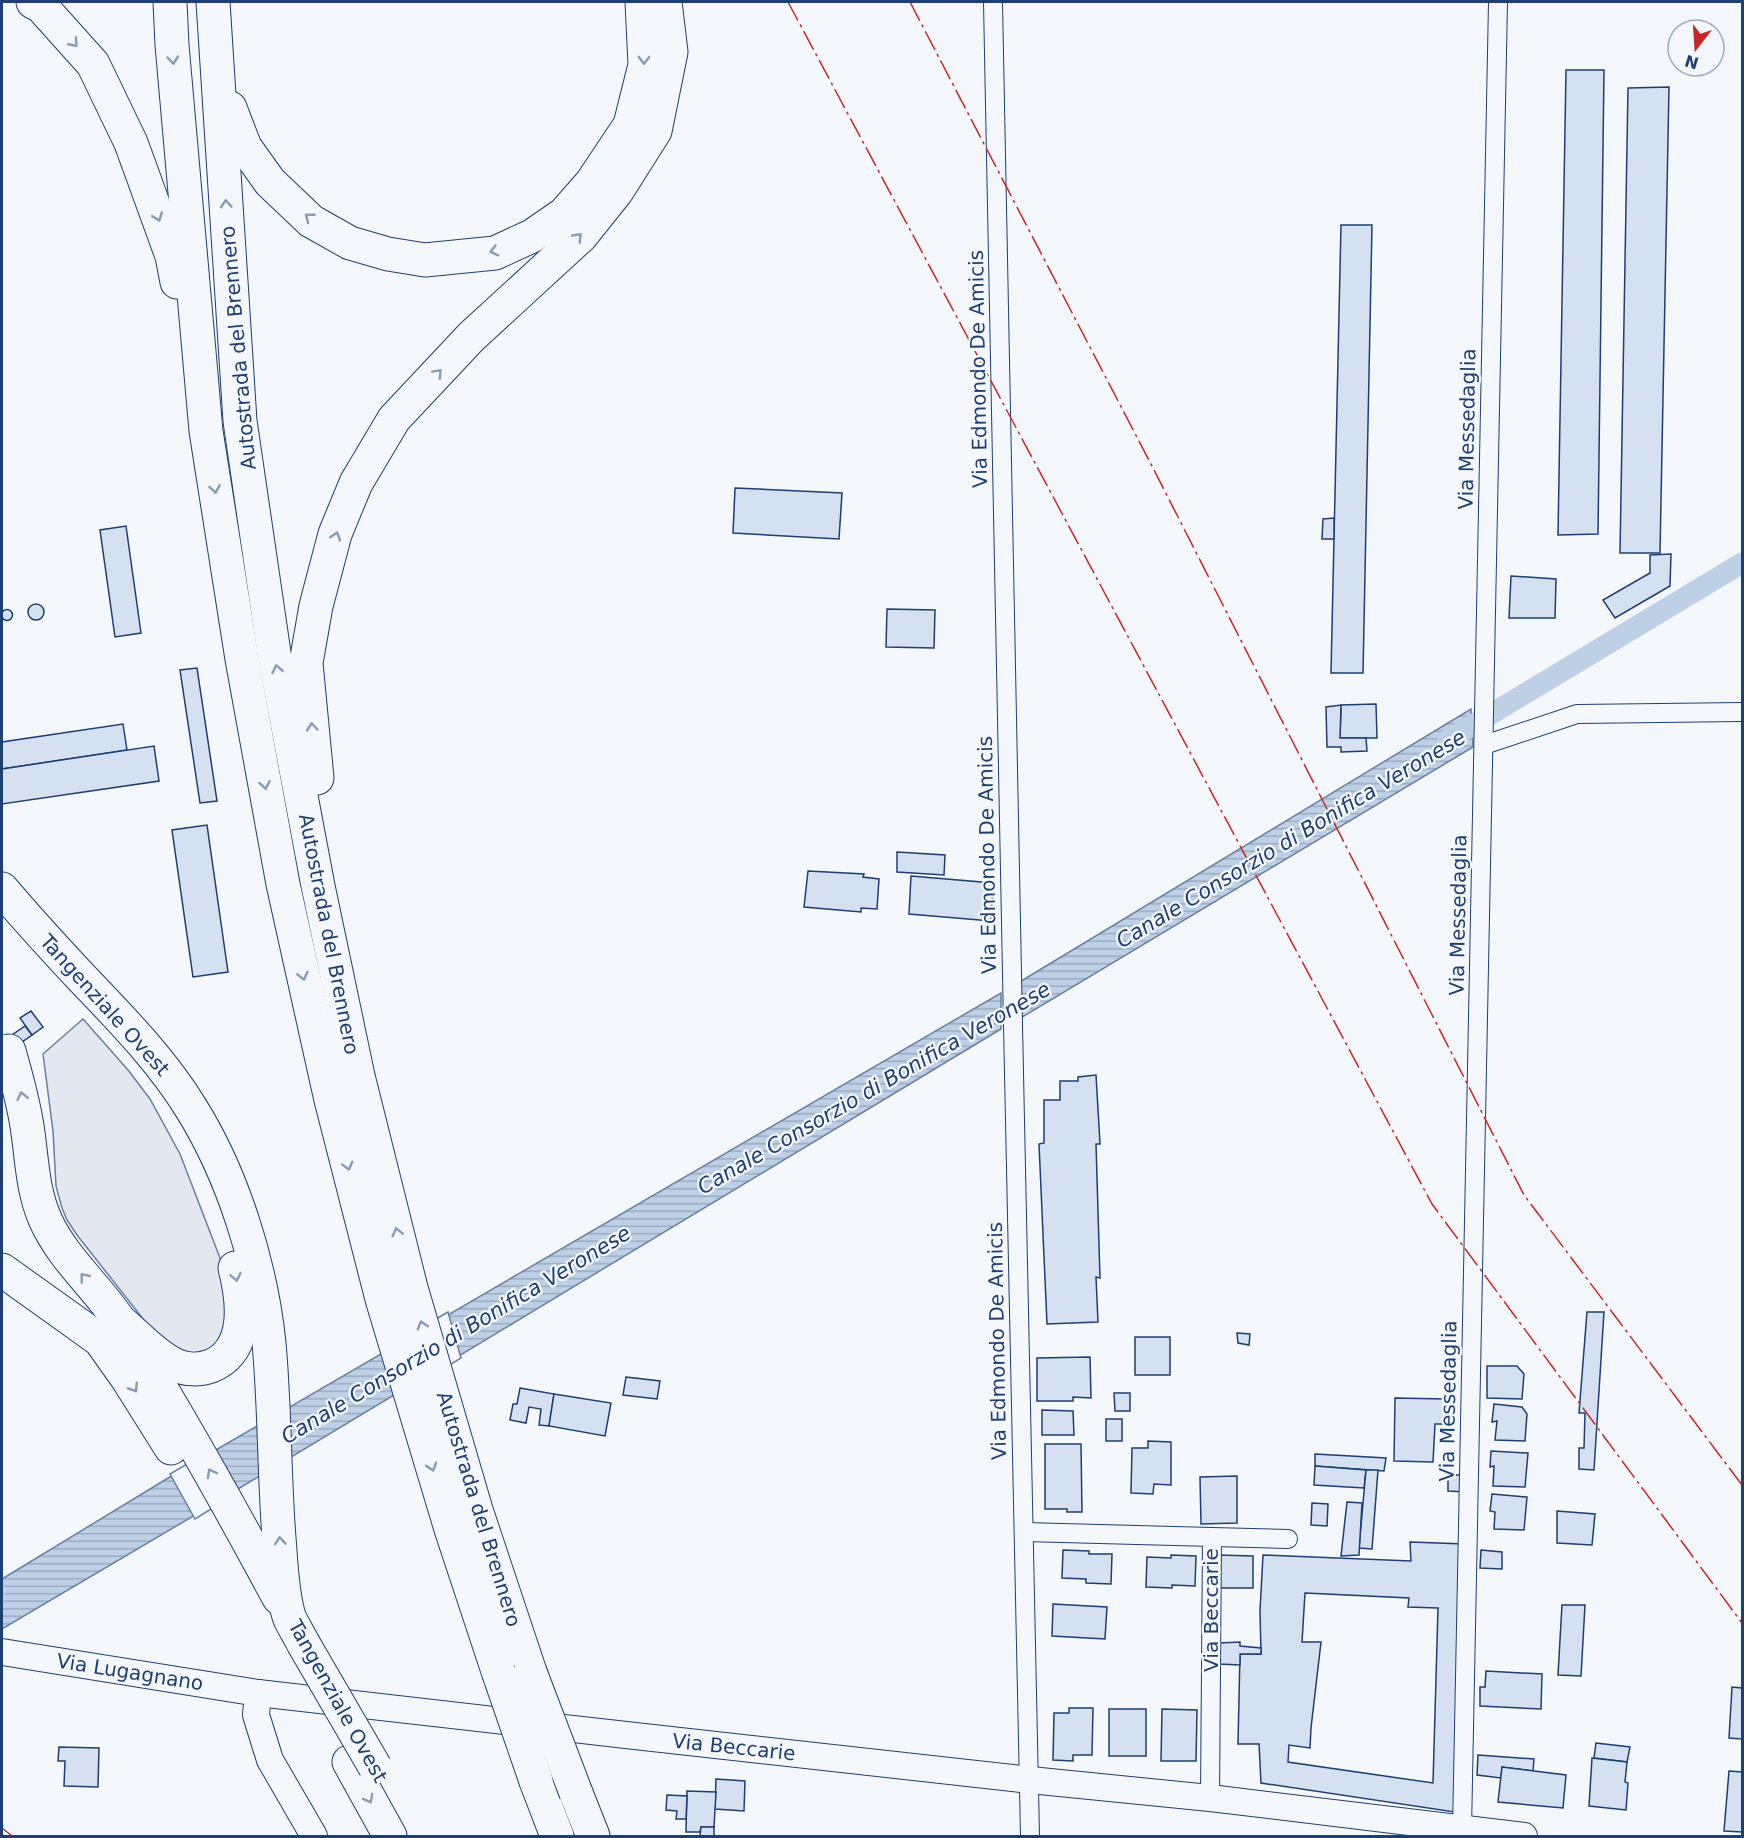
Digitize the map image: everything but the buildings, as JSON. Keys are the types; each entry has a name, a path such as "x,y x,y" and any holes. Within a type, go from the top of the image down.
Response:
{"highway":[{"path":"33,2 41,6 93,64 131,144 172,256 206,431"},
{"name":"Autostrada del Brennero","path":"170,2 206,431 242,659 283,884 331,1100 397,1294 430,1406 451,1529 498,1671 557,1836"},
{"name":"Autostrada del Brennero","path":"213,2 240,421 274,653 318,886 358,1076 397,1294"},
{"path":"218,2 228,103 245,147 270,182 311,221 350,243 388,254 425,260 495,253 532,236 564,214 592,182 630,125 645,65 642,2"},
{"path":"358,1076 345,945 326,851 306,663 316,606 336,534 356,483 394,420 471,338 581,236 617,191 655,131 671,52 665,2"},
{"name":"Tangenziale Ovest","path":"2,889 45,939 131,1029 170,1078 192,1108 237,1206 253,1254 264,1301 271,1377 282,1577 292,1635"},
{"path":"2,917 132,1063 163,1103 184,1137 204,1175 228,1240 242,1307 237,1336 229,1353 218,1363 205,1368 189,1369 176,1366 110,1331 2,1244"},
{"path":"5,1039 23,1100 38,1199 46,1221 77,1268 110,1331"},
{"name":"Tangenziale Ovest","path":"2,1270 110,1331 128,1378 177,1436 292,1635 362,1765 390,1836"},
{"name":"Autostrada del Brennero","path":"430,1406 476,1510 530,1672 593,1836"},
{"name":"Tangenziale Ovest","path":"362,1765 415,1836"}],"main road":[{"name":"Via Lugagnano","path":"2,1652 258,1693"},
{"name":"Via Beccarie","path":"258,1693 1030,1780 1210,1798 1524,1836"},
{"path":"258,1693 256,1715 270,1760 314,1836"}],"street":[{"name":"Via Edmondo De Amicis","path":"993,2 1030,1836"},
{"name":"Via Messedaglia","path":"1462,1830 1498,2"},
{"path":"1484,745 1577,714 1743,712"},
{"name":"Via Beccarie","path":"1024,1532 1212,1537 1210,1798"},
{"path":"1212,1537 1288,1539"}],"shaded area":[{"path":"83,1019 150,1099 180,1154 220,1258 229,1298 229,1321 219,1345 200,1355 174,1351 151,1329 77,1235 62,1208 56,1186 53,1131 43,1054"}],"water":[{"path":"1471,709 1473,747 1019,1019 1018,983"},
{"path":"1001,993 1001,1029 2,1629 2,1579 178,1472"}],"pier":[{"path":"448,1312 461,1358 399,1396 385,1349"},
{"path":"209,1451 234,1495 195,1519 170,1474"}],"waterway":[{"name":"Canale Consorzio di Bonifica Veronese","path":"1448,740 1742,563"}],"power":[{"path":"788,2 1432,1204 1742,1623"},
{"path":"910,2 1153,468 1524,1195 1742,1485"},
{"path":"2,1828 12,1836"}]}
